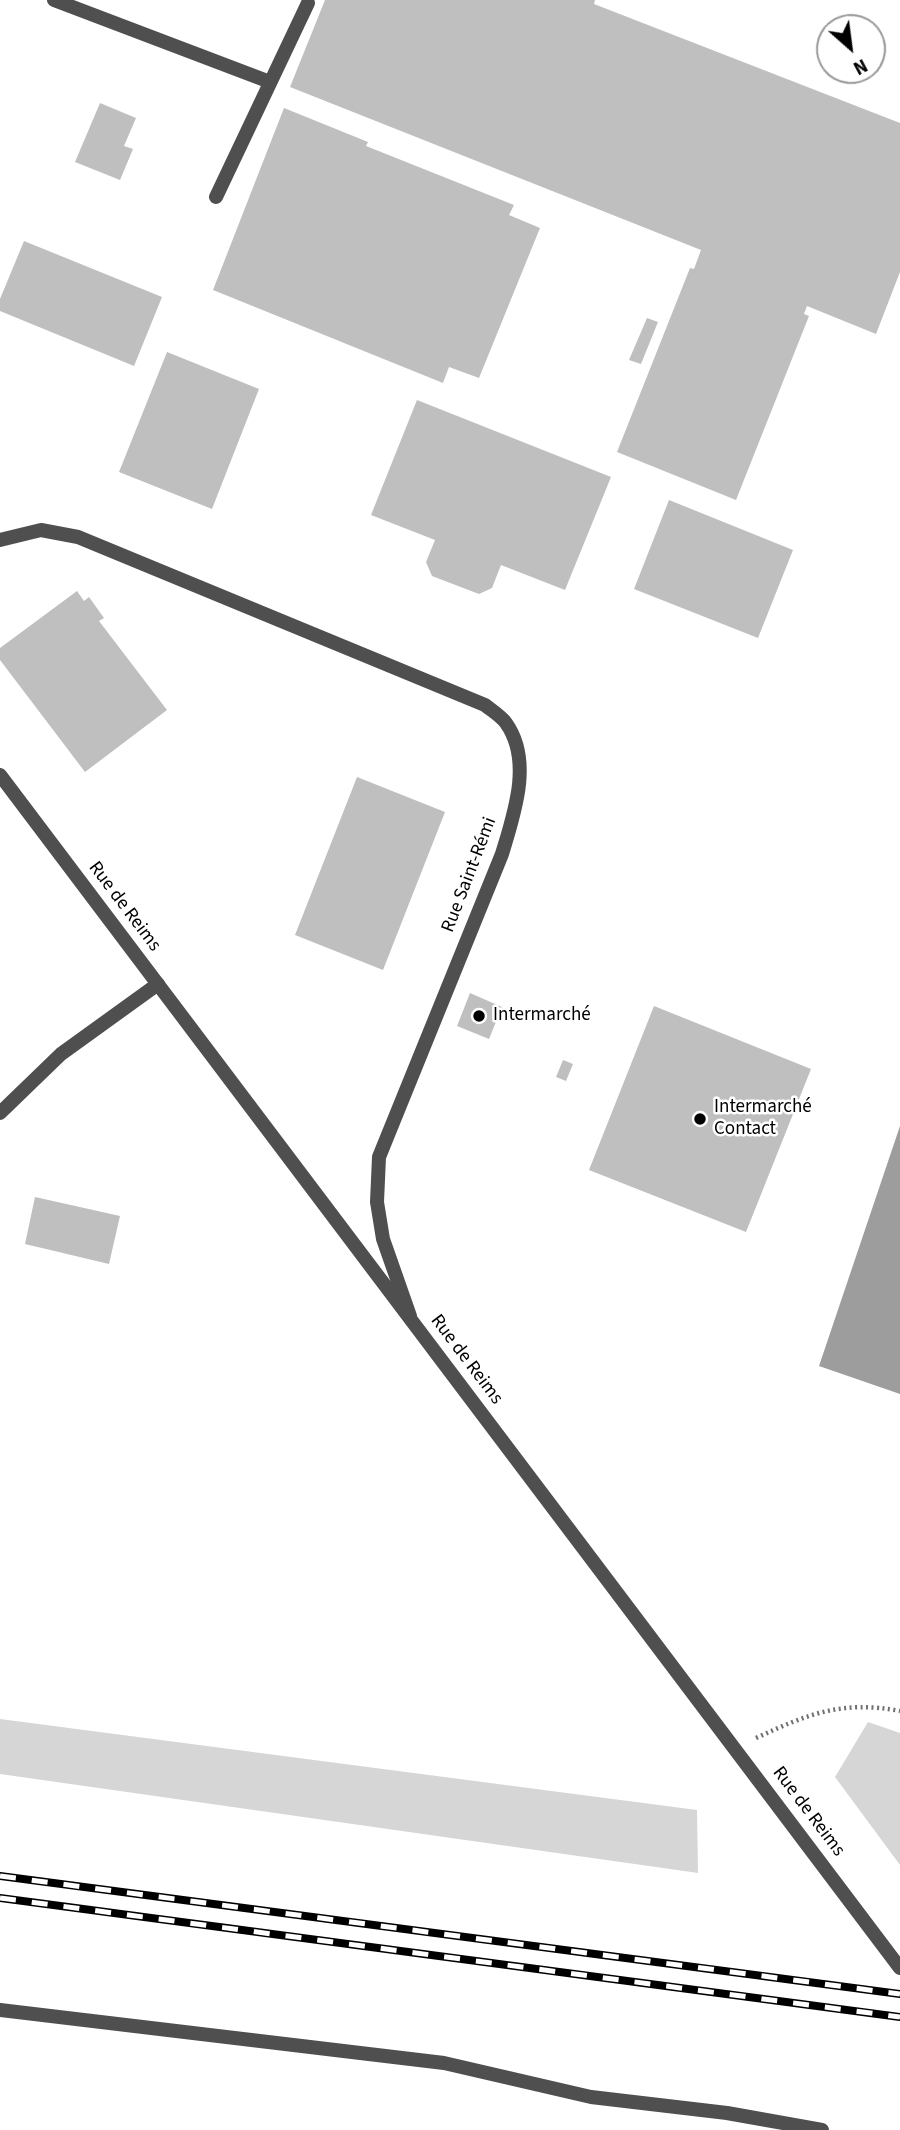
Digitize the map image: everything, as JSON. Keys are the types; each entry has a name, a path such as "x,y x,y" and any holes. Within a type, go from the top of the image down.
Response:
{"street":[{"path":"54,0 270,82"},
{"path":"216,197 307,3"},
{"name":"Rue Saint-Rémi","path":"2,534 41,530 78,537 485,705 505,722 515,746 520,775 515,810 502,854 406,1084 379,1157 377,1202 383,1239 410,1318"},
{"name":"Rue de Reims","path":"0,775 900,1968"},
{"path":"0,1113 61,1054 158,984"},
{"path":"0,2011 444,2063 592,2097 727,2113 822,2130"}],"path":[{"path":"736,1748 806,1715 846,1706 900,1711"}],"shaded area":[{"path":"900,1126 900,1394 819,1366"},
{"path":"0,1719 697,1810 698,1873 0,1774"},
{"path":"868,1722 900,1733 900,1865 835,1777"}],"building":[{"path":"325,0 595,0 594,4 900,123 900,272 876,334 807,306 804,314 809,316 736,500 617,452 690,268 694,269 701,250 290,87"},
{"path":"100,103 136,118 124,146 133,149 120,180 75,162"},
{"path":"284,108 368,142 366,146 514,205 509,215 540,228 479,378 449,367 443,383 213,290"},
{"path":"24,241 162,297 134,366 0,311 0,299"},
{"path":"647,318 658,322 641,364 629,360"},
{"path":"167,352 259,389 212,509 119,472"},
{"path":"417,400 611,477 565,590 501,565 492,588 479,594 432,576 426,562 435,540 371,515"},
{"path":"669,500 793,550 758,638 634,589"},
{"path":"77,591 84,601 89,597 104,618 99,621 167,710 85,772 0,660 0,648"},
{"path":"357,777 445,812 383,970 295,935"},
{"name":"Intermarché","path":"470,993 502,1007 489,1039 457,1026"},
{"name":"Intermarché Contact","path":"654,1006 811,1069 746,1232 589,1170"},
{"path":"563,1060 573,1064 566,1081 556,1077"},
{"path":"35,1197 120,1216 109,1264 25,1244"}],"railway":[{"path":"0,1876 900,1994"},
{"path":"0,1898 900,2017"}],"place":[{"name":"Intermarché","path":"479,1016"},
{"name":"Intermarché Contact","path":"700,1119"}]}
